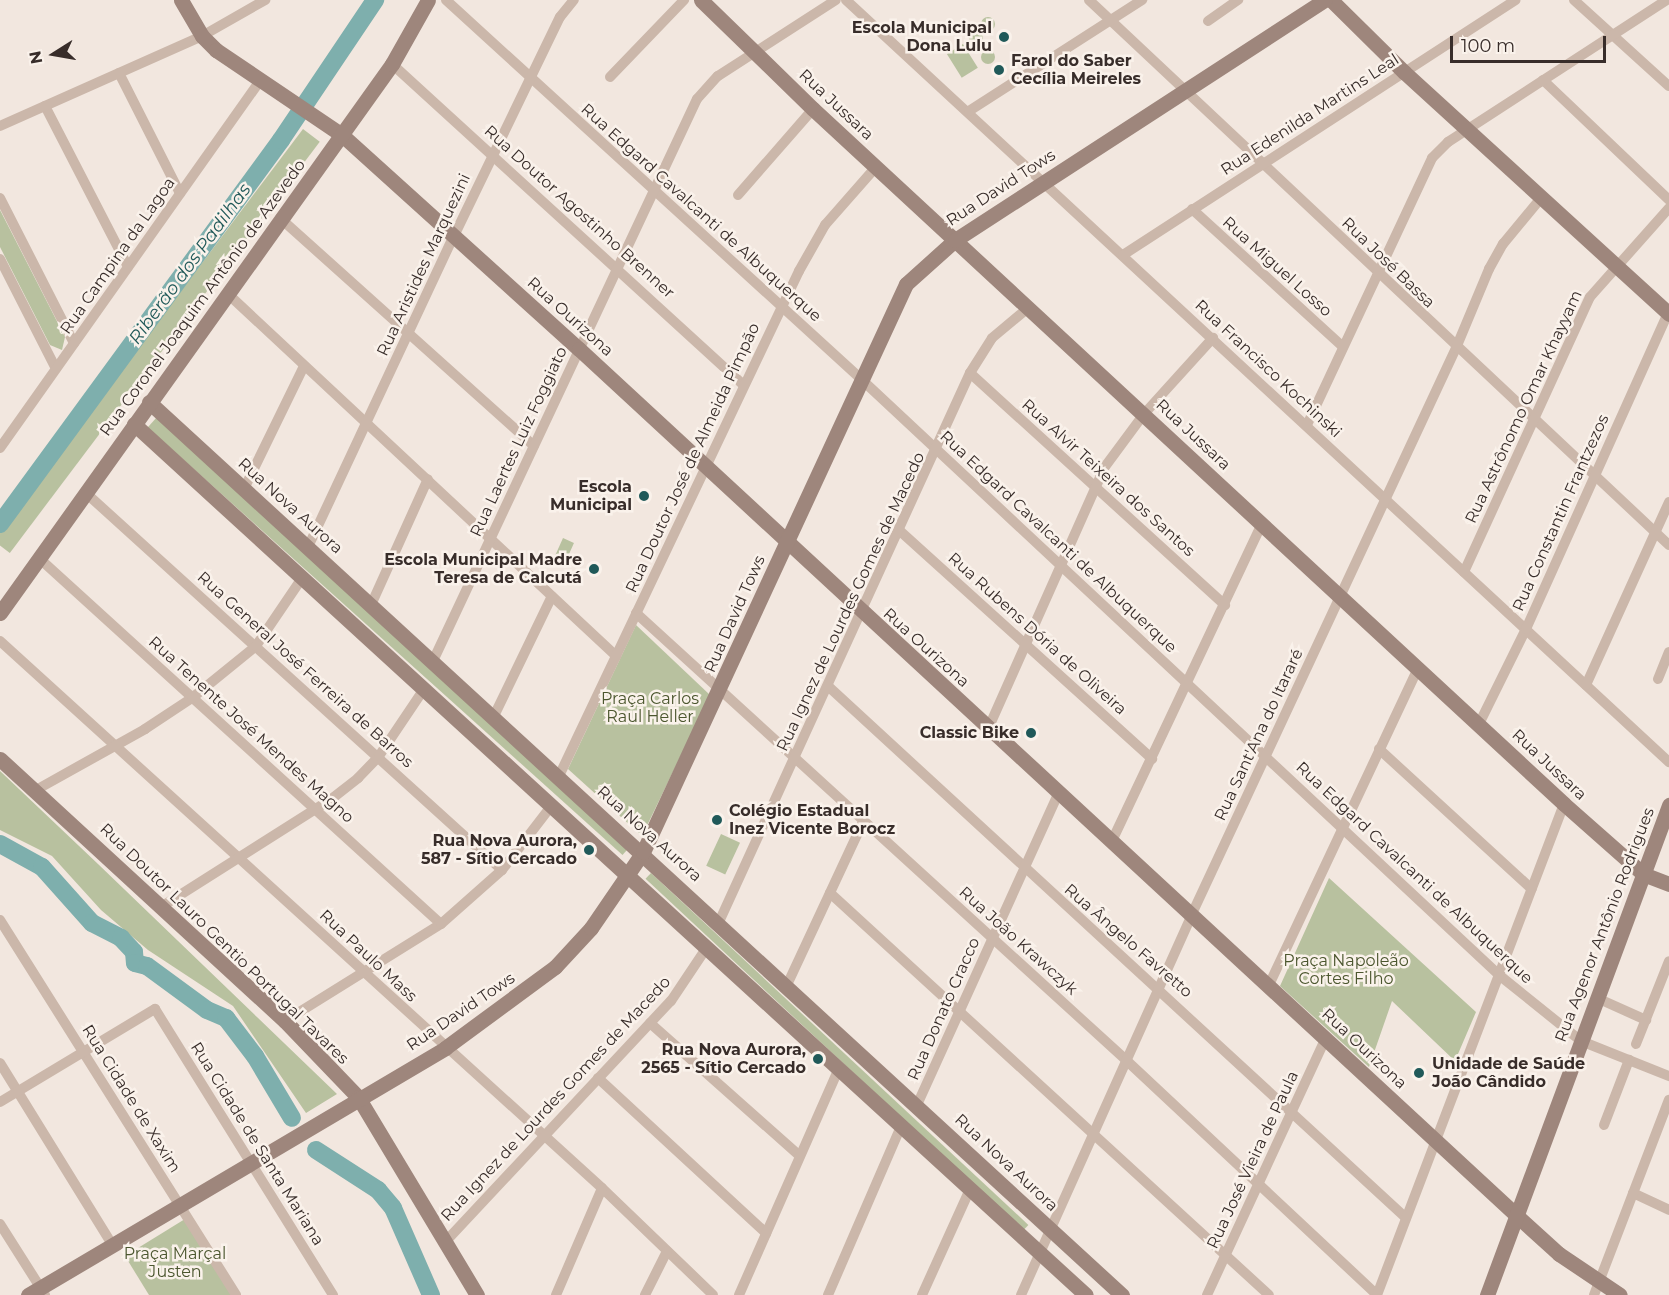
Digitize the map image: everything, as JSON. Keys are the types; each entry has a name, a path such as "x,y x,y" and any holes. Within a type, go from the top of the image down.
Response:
{"street":[{"path":"181,0 202,36"},
{"path":"0,126 202,36 265,0"},
{"name":"Rua Coronel Joaquim Antônio de Azevedo","path":"0,613 392,64 428,0"},
{"name":"Rua Edgard Cavalcanti de Albuquerque","path":"446,0 938,450 1499,975 1581,1041 1669,1076"},
{"name":"Rua Aristides Marquezini","path":"308,547 408,332 560,17 574,0"},
{"path":"610,77 684,0"},
{"name":"Rua Jussara","path":"701,0 813,109 1564,804 1643,874 1669,884"},
{"name":"Rua Laertes Luiz Foggiato","path":"433,661 697,99 718,76 836,0"},
{"name":"Rua Francisco Kochinski","path":"846,0 969,111 1669,762"},
{"name":"Rua José Bassa","path":"1089,0 1456,348 1669,544"},
{"path":"969,111 1142,0"},
{"path":"1208,21 1238,0"},
{"name":"Rua David Tows","path":"38,1293 358,1097 445,1048 555,967 591,928 643,852 720,692 860,378 906,284 955,240 1325,0"},
{"path":"1331,0 1404,72 1669,314"},
{"name":"Rua Edenilda Martins Leal","path":"1123,255 1515,0"},
{"path":"1574,0 1669,86"},
{"path":"1307,425 1376,271 1432,158 1468,129 1666,0"},
{"name":"Rua Ourizona","path":"202,36 260,81 320,120 338,141 357,148 579,349 863,615 1597,1289 1620,1295"},
{"name":"Rua Doutor Agostinho Brenner","path":"392,64 494,153 744,385"},
{"path":"119,73 180,193"},
{"path":"1543,80 1669,200"},
{"name":"Rua Campina da Lagoa","path":"1,444 260,81"},
{"path":"45,106 128,267"},
{"path":"738,195 813,109"},
{"name":"Rua Doutor José de Almeida Pimpão","path":"559,776 781,307 825,225 876,167"},
{"path":"0,198 74,343"},
{"name":"Rua Sant'Ana do Itararé","path":"1021,1295 1191,916 1456,348 1489,269 1503,244 1541,198"},
{"name":"Rua Astrônomo Omar Khayyam","path":"1464,572 1590,297 1669,208"},
{"name":"Rua Miguel Losso","path":"1192,210 1342,346"},
{"path":"280,218 534,446"},
{"path":"0,259 56,369"},
{"path":"228,294 616,656"},
{"name":"Rua Ignez de Lourdes Gomes de Macedo","path":"719,922 863,615 938,450 970,373 992,338 1028,308"},
{"name":"Rua Constantin Frantzezos","path":"1479,724 1526,629 1593,475 1669,314"},
{"path":"988,729 1095,488 1120,444 1213,338"},
{"path":"244,489 304,366"},
{"name":"Rua Alvir Teixeira dos Santos","path":"970,373 1225,605"},
{"name":"Rua Nova Aurora","path":"149,402 643,852 1122,1295"},
{"path":"134,424 1086,1295"},
{"path":"371,605 428,479"},
{"name":"Rua General José Ferreira de Barros","path":"87,494 380,756 502,870"},
{"path":"1586,685 1669,502"},
{"path":"1111,843 1189,684 1262,523"},
{"name":"Rua Rubens Dória de Oliveira","path":"900,531 1152,759"},
{"name":"Rua Tenente José Mendes Magno","path":"40,559 441,924"},
{"path":"36,790 113,747 192,698 256,646 302,578"},
{"path":"494,716 552,596"},
{"name":"Rua João Krawczyk","path":"636,613 1126,1060 1377,1295"},
{"name":"Rua Paulo Mass","path":"0,641 113,747 365,971 445,1048 602,1188 713,1295"},
{"path":"1658,679 1669,652"},
{"path":"1268,987 1418,668"},
{"name":"Rua Ângelo Favretto","path":"829,687 1023,869 1159,987 1406,1218"},
{"path":"161,907 316,809 380,756 424,689"},
{"path":"494,754 508,748 510,732"},
{"path":"515,772 518,755 529,748"},
{"path":"1379,749 1532,889"},
{"name":"Rua Doutor Lauro Gentio Portugal Tavares","path":"0,759 285,1021 358,1097 447,1240 477,1295"},
{"name":"Rua Donato Cracco","path":"917,1106 1058,794"},
{"path":"1377,1295 1564,804"},
{"name":"Rua Agenor Antônio Rodrigues","path":"1486,1295 1669,805"},
{"path":"285,1021 441,924 502,870 552,806"},
{"path":"787,985 863,822"},
{"path":"830,893 958,1014 1093,1133 1269,1295"},
{"name":"Rua Cidade de Xaxim","path":"0,920 236,1295"},
{"name":"Rua Ignez de Lourdes Gomes de Macedo","path":"447,1240 671,1001 707,947"},
{"path":"1636,1044 1669,961"},
{"path":"1597,998 1646,1020"},
{"name":"Rua Cidade de Santa Mariana","path":"83,1051 155,1009 252,1161 333,1295"},
{"path":"805,1038 822,1018"},
{"path":"650,1023 800,1156"},
{"name":"Rua José Vieira de Paula","path":"1207,1295 1326,1038"},
{"path":"0,1102 83,1051"},
{"path":"1604,1125 1629,1060"},
{"path":"0,1063 112,1246"},
{"path":"739,1295 839,1068"},
{"path":"598,1078 766,1233"},
{"path":"1597,1289 1669,1100"},
{"path":"828,1295 901,1126"},
{"path":"556,1295 602,1188"},
{"path":"922,1295 970,1189"},
{"path":"1633,1193 1669,1210"},
{"path":"0,1224 38,1293"},
{"path":"645,1295 667,1251"}],"green space":[{"path":"985,17 991,17 995,24 991,31 985,31 981,27 981,21"},
{"path":"973,31 979,31 983,38 979,45 973,45 969,41 969,35"},
{"path":"963,44 978,68 962,78 947,54"},
{"path":"985,50 991,50 995,57 991,64 985,64 981,60 981,54"},
{"path":"303,129 320,142 10,553 0,546 0,531"},
{"path":"0,210 65,337 62,350 50,345 0,247"},
{"path":"157,417 632,845 623,855 148,427"},
{"path":"563,538 574,543 565,563 554,558"},
{"name":"Praça Carlos Raul Heller","path":"636,625 710,695 642,836 568,769"},
{"path":"0,771 337,1094 306,1113 233,1006 148,950 101,910 52,856 0,830"},
{"path":"721,834 740,843 725,875 706,866"},
{"path":"651,873 1028,1225 1023,1231 646,879"},
{"name":"Praça Napoleão Cortes Filho","path":"1329,878 1476,1012 1455,1061 1392,1001 1369,1067 1280,986"},
{"name":"Praça Marçal Justen","path":"185,1219 233,1295 149,1295 125,1256"}],"waterway":[{"name":"Riberão dos Padilhas","path":"0,524 281,140 375,0"},
{"path":"0,844 42,867 92,923 121,938 134,952 135,963 147,966 207,1010 226,1018 255,1056 292,1118"},
{"path":"316,1150 378,1190 393,1208 431,1295"}],"place":[{"name":"Escola Municipal Dona Lulu","path":"1004,37"},
{"name":"Farol do Saber Cecília Meireles","path":"999,70"},
{"name":"Escola Municipal","path":"644,496"},
{"name":"Escola Municipal Madre Teresa de Calcutá","path":"594,569"},
{"name":"Classic Bike","path":"1031,733"},
{"name":"Colégio Estadual Inez Vicente Borocz","path":"717,820"},
{"name":"Rua Nova Aurora, 587 - Sítio Cercado","path":"589,850"},
{"name":"Rua Nova Aurora, 2565 - Sítio Cercado","path":"818,1059"},
{"name":"Unidade de Saúde João Cândido","path":"1419,1073"}]}
